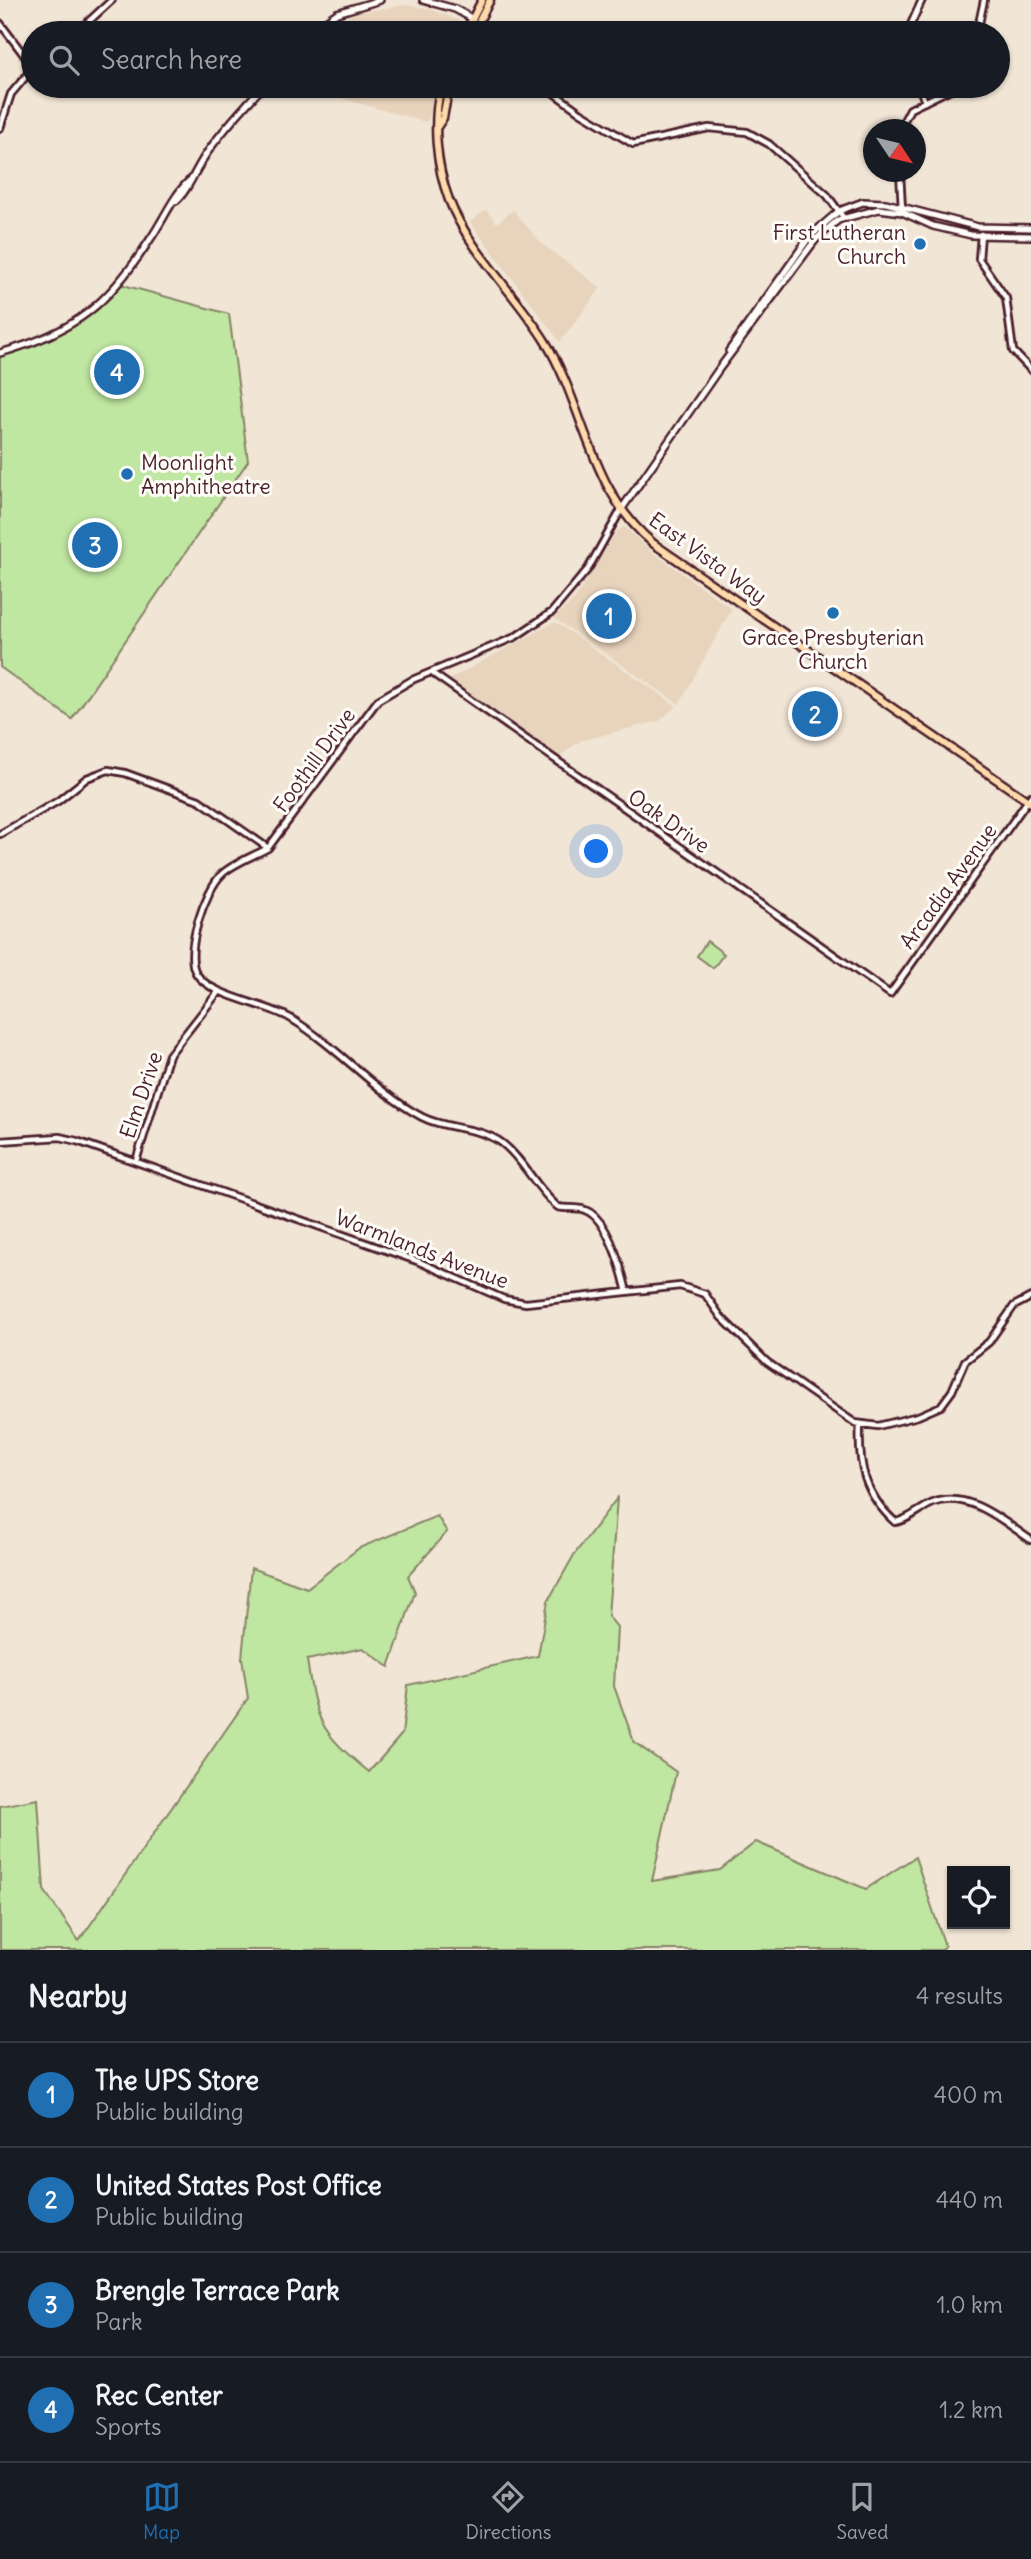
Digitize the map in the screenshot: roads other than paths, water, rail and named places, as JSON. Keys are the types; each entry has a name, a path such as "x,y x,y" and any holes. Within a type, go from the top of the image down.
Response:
{"main road":[{"path":"326,21 337,13 380,0"},
{"path":"422,0 455,9 476,21"},
{"path":"476,21 482,0"},
{"path":"476,21 490,0"},
{"path":"0,353 54,336 86,316 141,253 208,150 253,98"},
{"name":"East Vista Way","path":"439,98 435,118 439,159 450,202 465,232 544,340 559,368 597,468 621,510 654,544 1030,800"},
{"name":"East Vista Way","path":"437,127 443,118 447,98"},
{"path":"621,510 810,236 839,211 863,202 981,228 1031,228"},
{"path":"719,369 817,239 843,218 880,209 902,209 933,226 980,237 1031,236"}],"street":[{"path":"89,21 112,0"},
{"path":"912,21 922,0"},
{"path":"980,21 985,0"},
{"path":"0,23 21,50"},
{"path":"0,128 12,93 21,81"},
{"path":"561,98 633,144 709,128 755,135 827,195 843,218"},
{"path":"924,98 925,102"},
{"path":"904,119 910,108 933,98"},
{"path":"901,182 902,209"},
{"path":"981,228 979,259 1006,298 1013,351 1031,370"},
{"name":"Foothill Drive","path":"268,848 371,707 390,692 515,637 552,612 589,569 621,510"},
{"path":"444,681 446,670 456,663"},
{"name":"Oak Drive","path":"432,672 890,994"},
{"path":"0,834 58,800 87,778 108,770 125,773 199,800 268,848 223,872 202,905 192,961 201,980 219,991 265,1005 292,1019 422,1117 486,1134 506,1146 558,1207 585,1209 596,1218 615,1251 627,1292"},
{"name":"Arcadia Avenue","path":"890,994 1030,800"},
{"name":"Elm Drive","path":"136,1161 169,1055 219,991"},
{"name":"Warmlands Avenue","path":"0,1141 60,1137 136,1161 417,1261 504,1299 526,1303 680,1286 700,1291 721,1317 767,1362 860,1424"},
{"path":"1031,1297 1014,1306 989,1342 965,1361 952,1391 941,1406 899,1422 878,1426 860,1424 858,1456 864,1480 882,1511 895,1522 944,1499 957,1500 993,1512 1031,1540"}],"place":[{"name":"First Lutheran Church","path":"920,244"},
{"name":"Rec Center","path":"117,372"},
{"name":"Moonlight Amphitheatre","path":"127,474"},
{"name":"Brengle Terrace Park","path":"95,545"},
{"name":"Grace Presbyterian Church","path":"833,613"},
{"name":"The UPS Store","path":"609,616"},
{"name":"United States Post Office","path":"815,714"}]}
